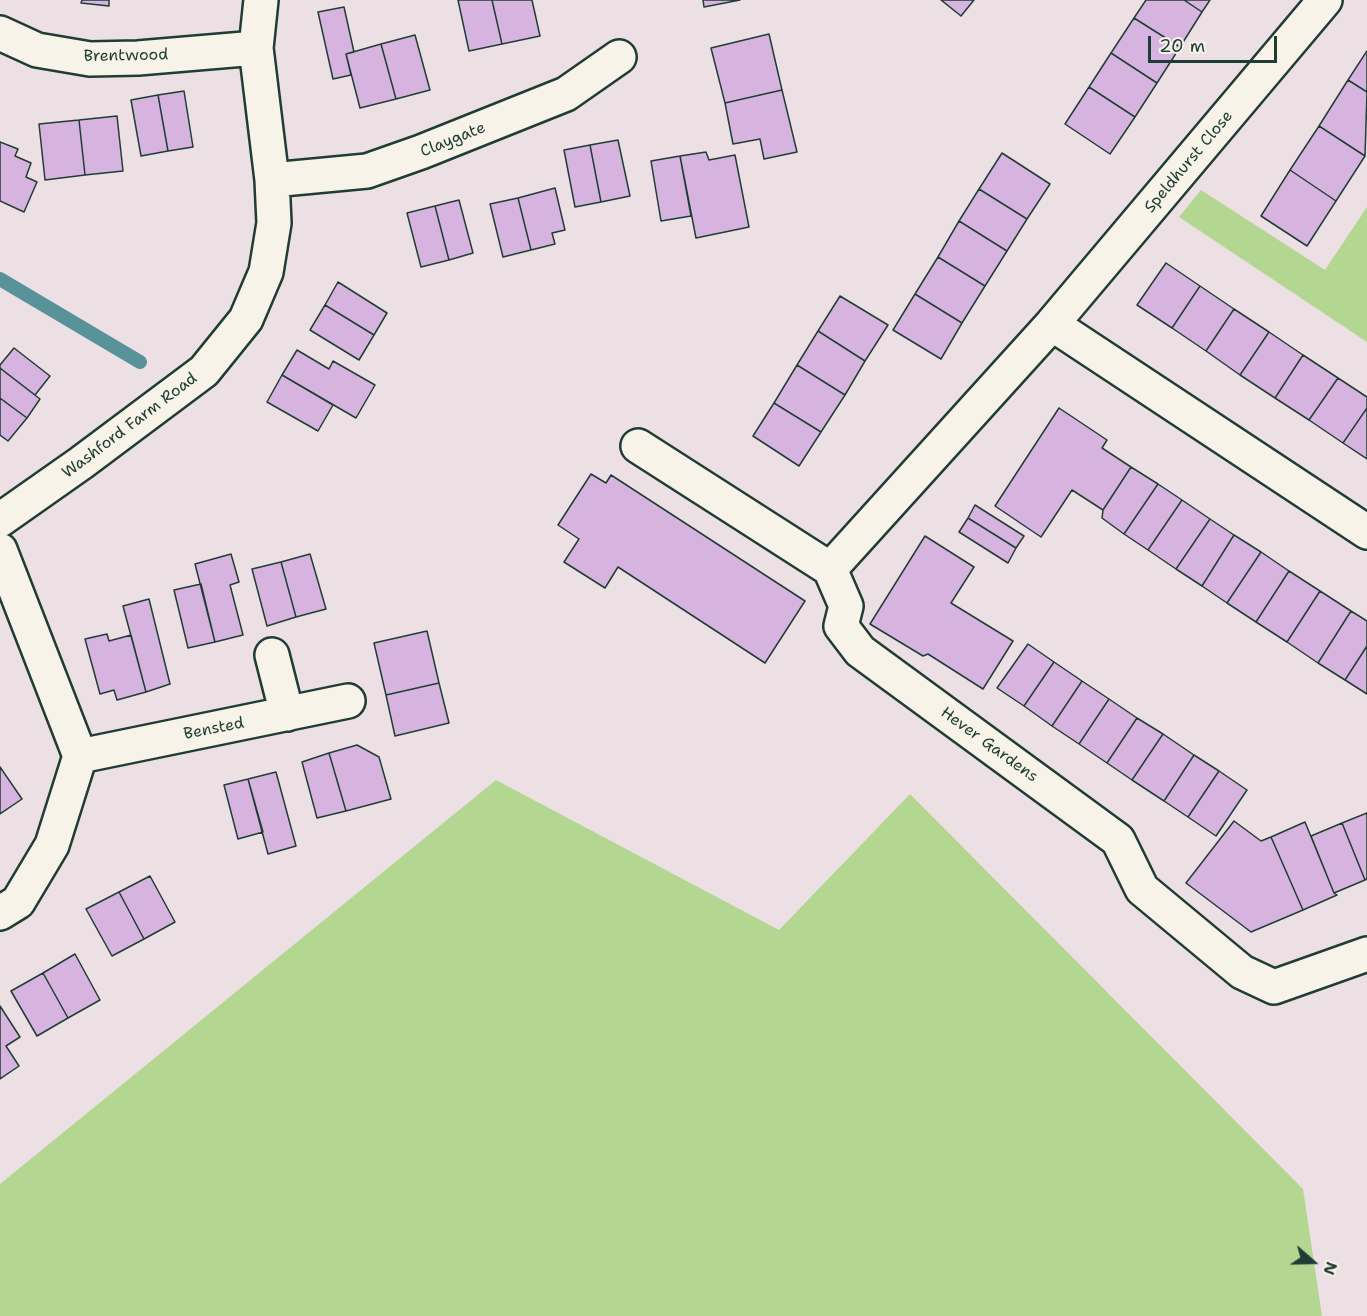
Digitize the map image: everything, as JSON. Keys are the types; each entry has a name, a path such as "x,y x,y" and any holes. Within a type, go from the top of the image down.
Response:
{"street":[{"name":"Washford Farm Road","path":"0,520 204,371 246,319 266,272 274,223 272,180 256,48 261,0"},
{"name":"Speldhurst Close","path":"830,569 1052,324 1325,0"},
{"name":"Brentwood","path":"0,33 37,50 90,59 138,58 256,48"},
{"name":"Claygate","path":"272,180 367,171 422,152 566,94 619,57"},
{"path":"1052,324 1367,532"},
{"path":"638,446 830,569"},
{"path":"0,550 80,756 52,845 18,902 0,913"},
{"name":"Hever Gardens","path":"830,569 846,606 841,626 860,651 1118,840 1142,889 1242,972 1275,987 1367,954"},
{"path":"272,655 287,714"},
{"name":"Bensted","path":"80,756 348,701"}],"green space":[{"path":"1201,190 1325,270 1367,207 1367,342 1179,217"},
{"path":"496,780 779,930 910,794 1303,1189 1322,1316 0,1316 0,1184"}],"building":[{"path":"82,0 109,0 109,6 81,3"},
{"path":"458,0 492,0 502,44 469,51"},
{"path":"492,0 532,0 540,36 502,44"},
{"path":"703,0 740,0 704,7"},
{"path":"941,0 974,0 961,16"},
{"path":"1146,0 1184,0 1202,12 1180,47 1134,18"},
{"path":"1184,0 1210,0 1202,12"},
{"path":"344,7 354,52 346,54 351,75 333,79 318,12"},
{"path":"1134,18 1180,47 1157,83 1111,53"},
{"path":"769,34 782,90 725,103 711,48"},
{"path":"415,35 430,90 396,99 381,44"},
{"path":"381,44 396,99 360,108 346,54"},
{"path":"1367,51 1367,92 1348,80"},
{"path":"1111,53 1157,83 1135,117 1089,87"},
{"path":"1348,80 1367,92 1365,156 1319,126"},
{"path":"1089,87 1135,117 1110,154 1065,124"},
{"path":"782,90 797,152 764,159 760,139 733,144 725,103"},
{"path":"184,91 193,147 168,151 158,95"},
{"path":"158,95 168,151 141,156 131,100"},
{"path":"117,116 123,171 85,175 79,120"},
{"path":"79,120 85,175 45,180 39,124"},
{"path":"1319,126 1365,156 1336,201 1290,170"},
{"path":"618,140 630,196 601,202 590,145"},
{"path":"0,142 18,149 15,156 31,163 26,177 37,182 24,212 0,201"},
{"path":"590,145 601,202 575,207 564,150"},
{"path":"706,152 709,160 735,155 749,227 696,238 680,156"},
{"path":"1002,153 1050,184 1027,219 979,189"},
{"path":"680,156 691,216 661,221 651,161"},
{"path":"1290,170 1336,201 1307,246 1261,216"},
{"path":"555,188 565,230 552,233 555,244 531,250 518,198"},
{"path":"979,189 1027,219 1007,251 959,221"},
{"path":"518,198 531,250 503,257 490,204"},
{"path":"459,200 473,253 449,260 435,206"},
{"path":"435,206 449,260 421,267 407,213"},
{"path":"959,221 1007,251 985,286 938,257"},
{"path":"938,257 985,286 962,323 915,294"},
{"path":"1166,263 1200,286 1172,328 1137,305"},
{"path":"338,282 387,313 374,335 325,305"},
{"path":"1200,286 1234,309 1206,351 1172,328"},
{"path":"915,294 962,323 941,359 893,330"},
{"path":"840,296 888,325 865,361 818,331"},
{"path":"325,305 374,335 359,360 310,330"},
{"path":"1234,309 1269,332 1240,375 1206,351"},
{"path":"818,331 865,361 845,395 797,365"},
{"path":"1269,332 1303,355 1275,398 1240,375"},
{"path":"14,348 50,376 35,395 0,368"},
{"path":"297,350 329,369 333,361 375,385 356,418 282,375"},
{"path":"1303,355 1338,378 1309,420 1275,398"},
{"path":"797,365 845,395 821,432 774,403"},
{"path":"0,368 40,399 27,418 0,398"},
{"path":"282,375 333,405 318,431 267,402"},
{"path":"1338,378 1367,397 1367,408 1343,443 1309,420"},
{"path":"0,398 27,418 8,441 0,435"},
{"path":"774,403 821,432 799,466 753,436"},
{"path":"1059,408 1107,440 1102,448 1131,467 1103,510 1072,490 1041,537 995,506"},
{"path":"1367,408 1367,459 1343,443"},
{"path":"1131,467 1158,484 1124,534 1102,518 1103,510"},
{"path":"591,474 606,483 611,475 805,601 765,663 618,567 605,588 564,562 579,539 558,525"},
{"path":"1158,484 1182,500 1148,550 1124,534"},
{"path":"1182,500 1210,519 1176,569 1148,550"},
{"path":"975,505 1024,536 1016,548 968,518"},
{"path":"968,518 1016,548 1008,563 959,532"},
{"path":"1210,519 1234,535 1202,586 1176,569"},
{"path":"1234,535 1261,552 1227,603 1202,586"},
{"path":"925,536 974,567 951,603 1013,641 983,689 928,654 923,656 870,624"},
{"path":"1261,552 1289,571 1256,622 1227,603"},
{"path":"231,554 239,582 230,585 243,635 215,642 195,564"},
{"path":"310,554 326,609 296,617 281,562"},
{"path":"281,562 296,617 267,626 252,569"},
{"path":"1289,571 1320,591 1287,642 1256,622"},
{"path":"201,584 215,642 188,648 174,590"},
{"path":"1320,591 1351,611 1318,663 1287,642"},
{"path":"149,599 170,684 146,692 123,606"},
{"path":"1351,611 1367,621 1367,646 1345,680 1318,663"},
{"path":"427,631 439,683 386,695 374,643"},
{"path":"107,634 109,641 131,635 146,692 117,700 114,690 100,694 85,639"},
{"path":"1028,644 1054,662 1024,706 997,688"},
{"path":"1367,646 1367,694 1345,680"},
{"path":"1054,662 1082,681 1052,726 1024,706"},
{"path":"1082,681 1109,699 1079,744 1052,726"},
{"path":"439,683 449,723 395,736 386,695"},
{"path":"1109,699 1137,718 1107,763 1079,744"},
{"path":"1137,718 1163,734 1132,780 1107,763"},
{"path":"1163,734 1194,755 1164,801 1132,780"},
{"path":"357,745 379,757 391,799 346,811 329,753"},
{"path":"329,753 346,811 317,818 302,762"},
{"path":"1194,755 1219,771 1188,817 1164,801"},
{"path":"0,767 22,799 0,814"},
{"path":"1219,771 1247,790 1216,836 1188,817"},
{"path":"276,772 296,846 268,854 248,779"},
{"path":"248,779 263,832 238,839 224,785"},
{"path":"1367,813 1367,879 1365,880 1342,823"},
{"path":"1234,821 1261,841 1271,837 1303,910 1251,932 1186,883"},
{"path":"1305,822 1334,893 1337,895 1303,910 1271,837"},
{"path":"1342,823 1365,880 1334,893 1311,836"},
{"path":"150,876 175,922 144,939 119,892"},
{"path":"119,892 144,939 112,956 86,909"},
{"path":"75,954 100,1000 68,1018 43,973"},
{"path":"43,973 68,1018 37,1036 11,991"},
{"path":"0,1006 20,1037 6,1046 19,1066 0,1079"}],"waterway":[{"path":"0,279 140,362"}]}
